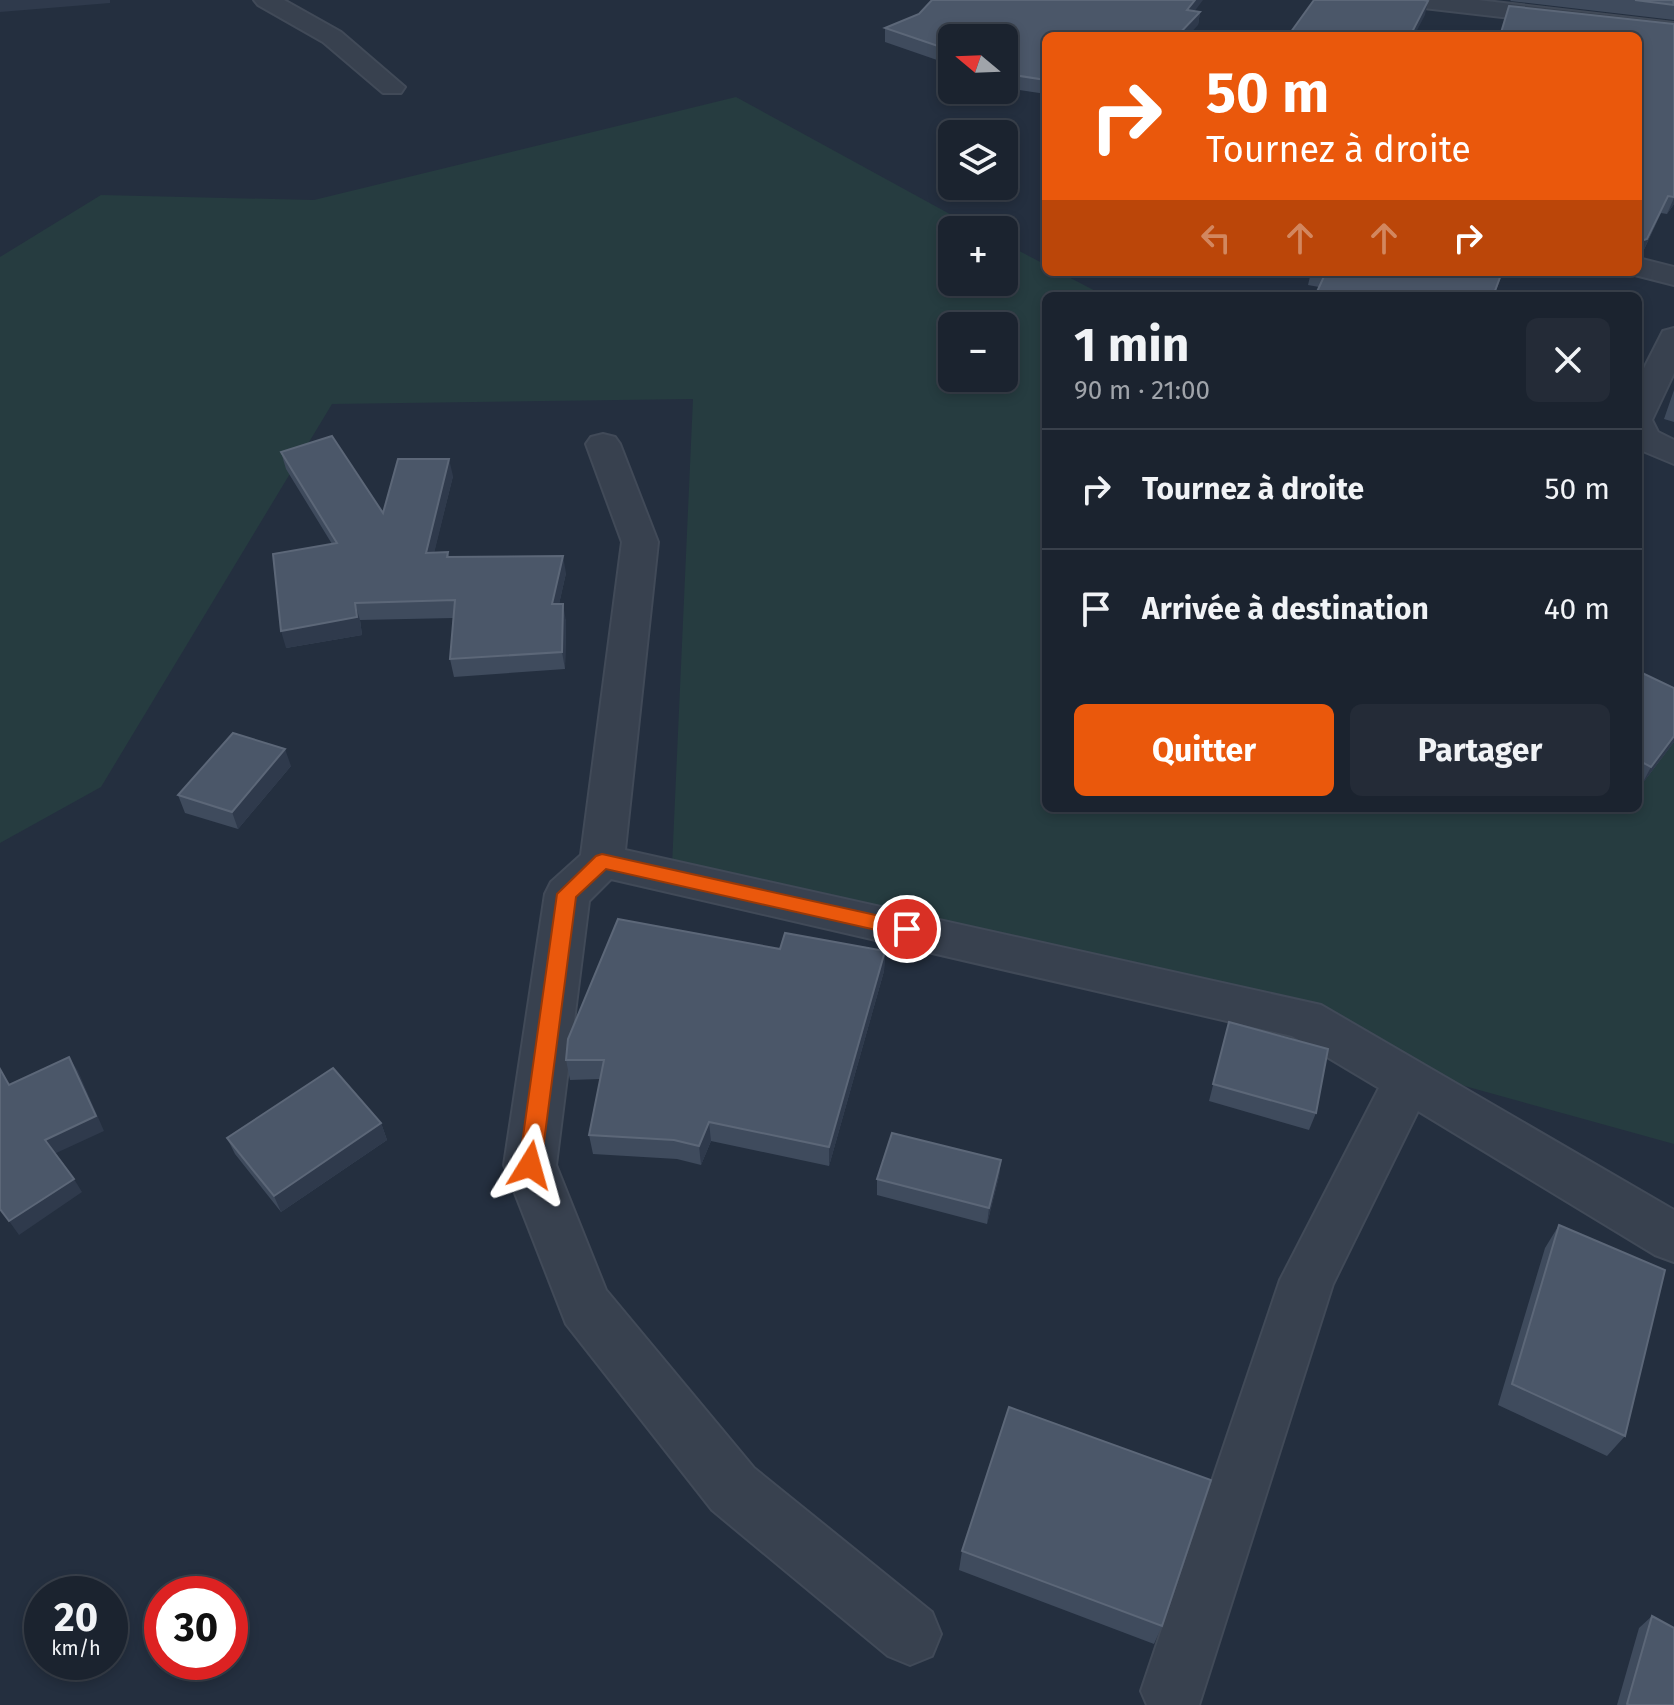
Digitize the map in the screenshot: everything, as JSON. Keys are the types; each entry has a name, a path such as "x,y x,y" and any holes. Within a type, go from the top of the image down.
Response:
{"street":[{"path":"266,0 332,37 392,87"},
{"path":"1415,0 1674,30"},
{"path":"1642,268 1674,276"},
{"path":"1642,407 1674,338"},
{"path":"1642,434 1644,438 1674,454"},
{"path":"603,444 640,542 602,861 567,894 530,1165 585,1306 733,1489 910,1634"},
{"path":"602,861 1304,1019 1674,1238"},
{"path":"1173,1691 1307,1280 1409,1079"}],"green space":[{"path":"736,97 953,216 938,216 938,296 1018,296 1018,250 1042,263 1042,276 1067,276 1097,292 1042,292 1042,812 1642,812 1642,712 1674,735 1674,1144 672,866 693,399 332,404 101,787 0,843 0,257 101,195 314,200"}],"building":[{"path":"932,0 1195,0 1187,10 1200,12 1181,32 1042,32 1042,79 1018,76 1018,24 938,24 938,46 885,28 919,14"},
{"path":"1314,0 1428,1 1412,32 1291,32"},
{"path":"1635,0 1673,0 1674,5"},
{"path":"1509,6 1674,24 1674,197 1668,196 1647,239 1642,241 1642,32 1501,32"},
{"path":"1324,276 1500,276 1494,292 1317,292"},
{"path":"332,436 383,513 398,459 449,459 426,553 448,552 447,557 563,556 552,604 563,604 562,652 450,659 455,600 355,603 357,617 281,631 273,554 337,543 281,452"},
{"path":"1642,673 1674,688 1674,736 1651,767 1642,762"},
{"path":"233,733 285,749 232,812 178,795"},
{"path":"618,919 780,949 785,933 885,951 829,1147 709,1122 699,1146 674,1140 589,1135 604,1060 566,1060 568,1039"},
{"path":"1229,1022 1328,1049 1316,1113 1213,1084"},
{"path":"69,1057 96,1116 45,1140 74,1179 9,1221 0,1209 0,1069 9,1085"},
{"path":"333,1068 381,1123 274,1196 227,1138"},
{"path":"892,1133 1001,1160 989,1208 877,1179"},
{"path":"1559,1225 1665,1270 1625,1436 1512,1384"},
{"path":"1009,1407 1211,1480 1162,1626 962,1551"},
{"path":"1652,1616 1674,1628 1674,1705 1629,1705 1627,1704"}],"route":[{"path":"530,1165 567,894 602,861 907,929"}]}
